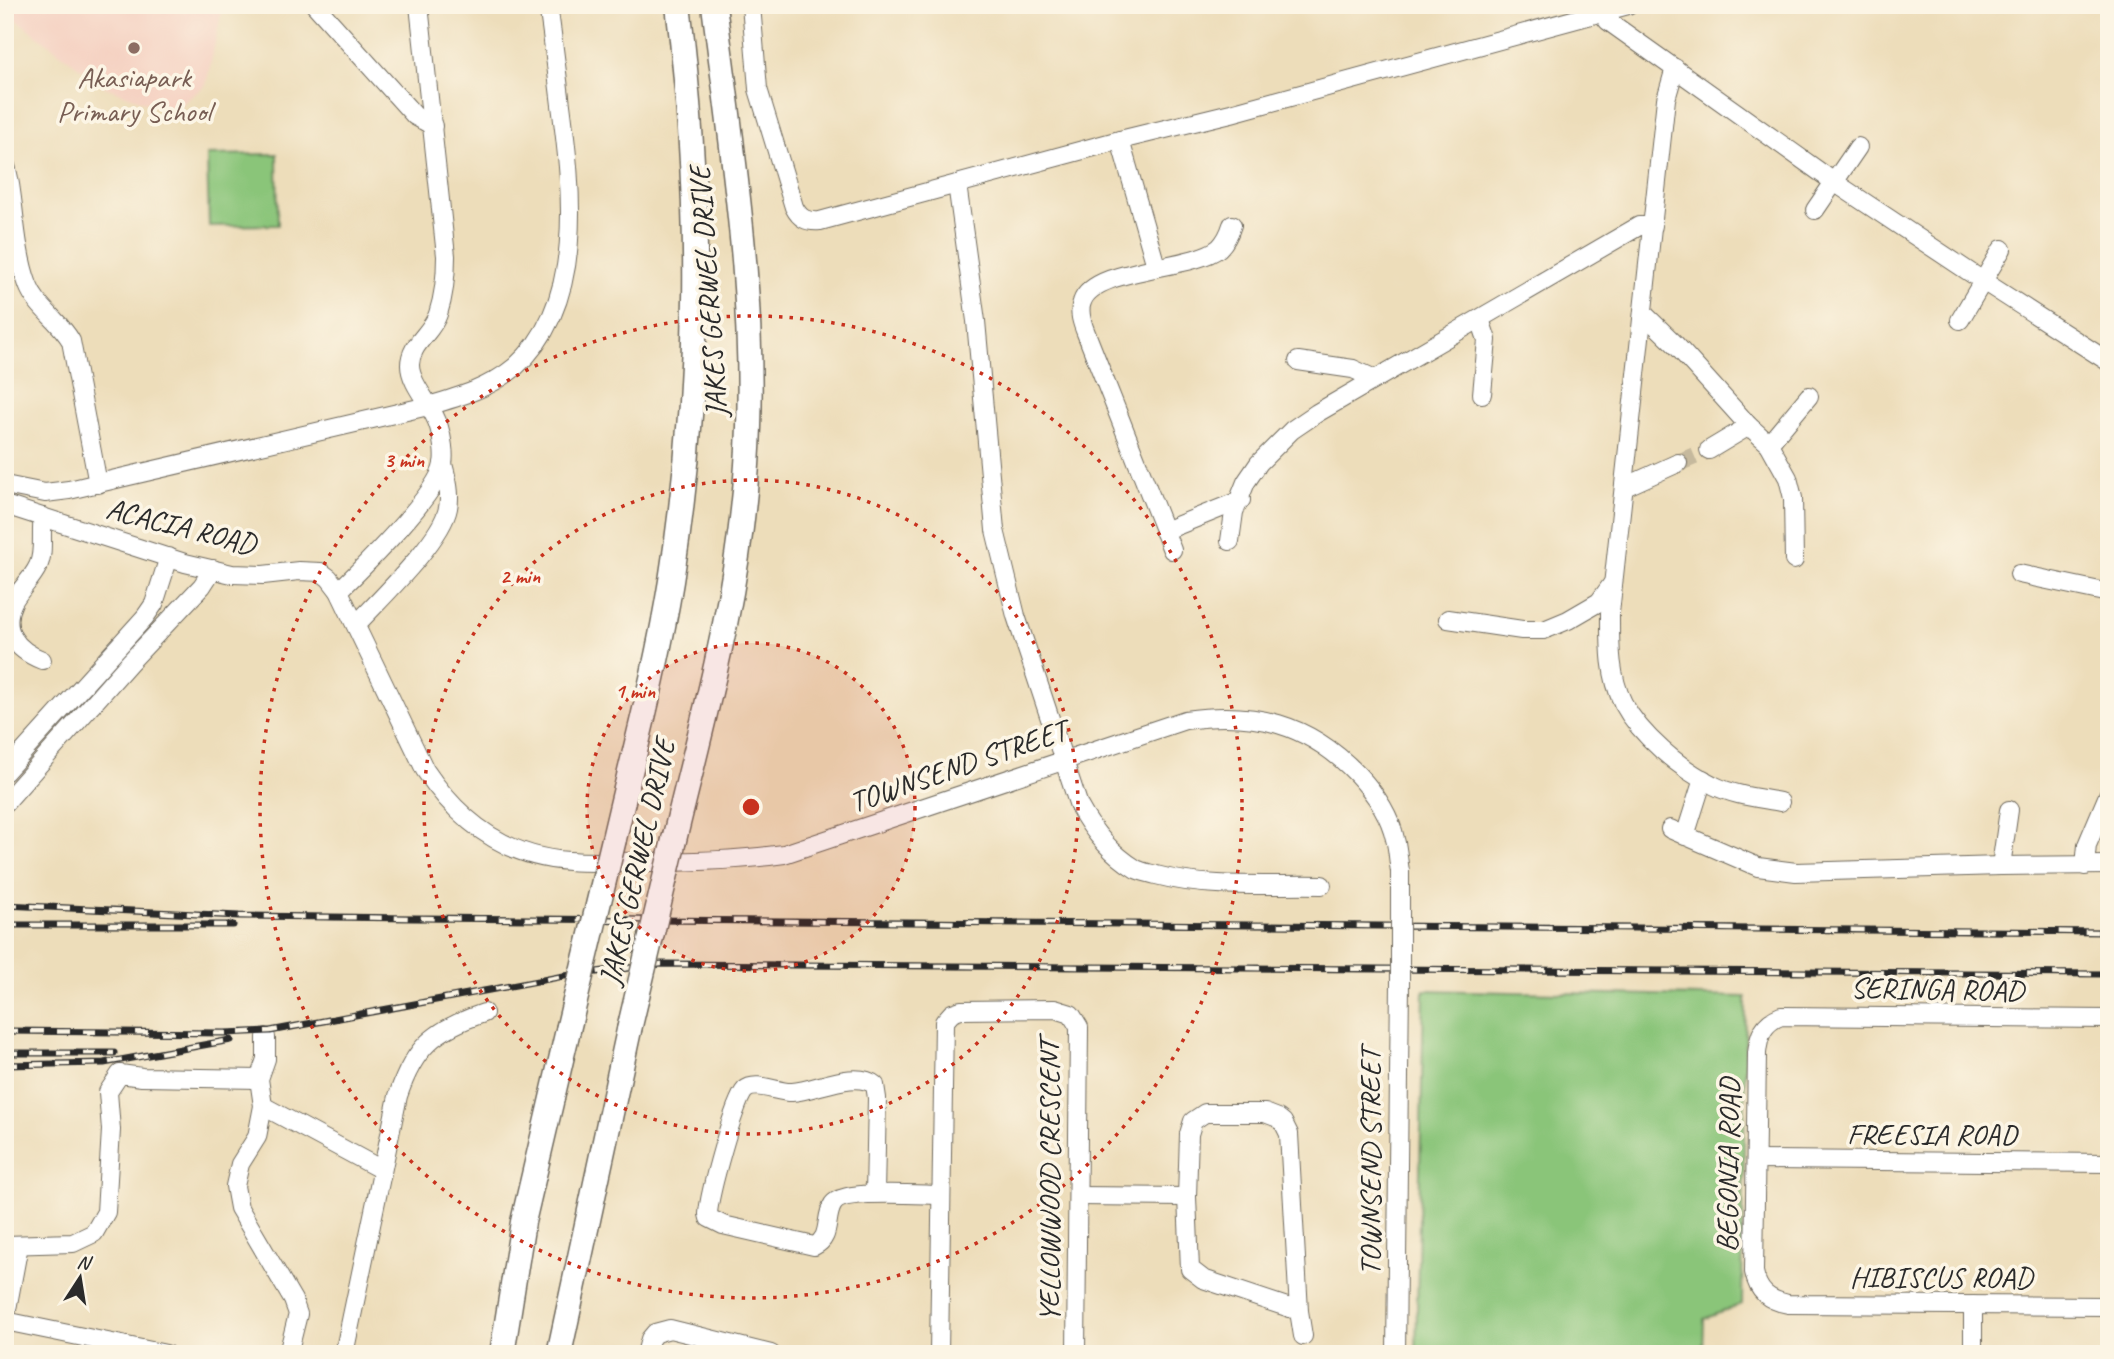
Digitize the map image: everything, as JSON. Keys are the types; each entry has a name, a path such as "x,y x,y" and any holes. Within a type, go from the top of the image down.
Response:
{"highway":[{"name":"JAKES GERWEL DRIVE","path":"502,1354 523,1222 666,609 680,517 696,333 696,213 690,111 678,5"},
{"name":"JAKES GERWEL DRIVE","path":"559,1354 629,1030 729,605 739,542 748,451 748,310 715,10"}],"street":[{"path":"315,5 415,116 433,126"},
{"path":"356,625 438,533 448,507 449,485 443,464 439,425 410,367 414,349 430,330 438,315 446,278 446,256 419,5"},
{"path":"5,485 45,493 98,484 428,406 465,395 489,384 516,365 536,344 550,319 559,293 569,235 571,194 548,5"},
{"path":"751,5 758,89 794,207 810,222 1231,113 1628,5"},
{"path":"1601,12 1608,21 1834,182 2109,362"},
{"path":"1675,68 1666,99 1610,613 1612,671 1623,703 1652,742 1714,786 1780,802"},
{"path":"1120,140 1156,267"},
{"path":"1815,210 1858,147"},
{"path":"5,163 9,174 17,238 28,284 71,341 98,484"},
{"path":"957,184 976,321 995,530 1016,615 1079,806 1093,831 1117,856 1139,870 1197,883 1322,885"},
{"path":"1171,550 1086,333 1080,309 1082,299 1097,285 1216,250 1228,238 1232,225"},
{"path":"1230,541 1234,512 1246,482 1259,463 1292,430 1639,226 1653,226"},
{"path":"1960,320 2001,249"},
{"path":"1644,314 1769,444 1788,478 1793,498 1794,560"},
{"path":"1480,319 1487,340 1482,394"},
{"path":"1298,361 1353,369 1375,379"},
{"path":"1769,444 1810,396"},
{"path":"1709,450 1749,426"},
{"path":"1625,486 1678,463"},
{"path":"339,591 388,541 429,493 443,464"},
{"path":"1164,531 1241,500"},
{"name":"ACACIA ROAD","path":"5,505 232,574 263,575 315,571 328,578 339,591"},
{"path":"42,660 15,645 7,626 12,603 38,566 43,517"},
{"path":"5,772 145,617 154,604 169,557"},
{"path":"5,803 202,586 213,569"},
{"path":"2019,574 2109,593"},
{"path":"1448,619 1522,630 1544,630 1599,602 1614,581"},
{"name":"TOWNSEND STREET","path":"339,591 425,770 451,806 471,824 513,848 567,861 706,862 784,854 1185,720 1211,716 1256,718 1276,722 1317,740 1339,755 1368,786 1387,815 1395,837 1400,871 1396,1354"},
{"path":"1703,779 1678,833 1758,867 1796,872 2109,865"},
{"path":"2085,866 2087,845 2109,793"},
{"path":"2001,866 2009,810"},
{"name":"YELLOWWOOD CRESCENT","path":"939,1354 943,1030 947,1017 961,1010 1055,1009 1071,1014 1079,1027 1076,1354"},
{"path":"344,1354 398,1096 407,1070 432,1038 456,1022 484,1013"},
{"name":"SERINGA ROAD","path":"1766,1024 1781,1016 2109,1019"},
{"name":"BEGONIA ROAD","path":"1766,1024 1757,1053 1754,1272 1760,1291 1774,1301"},
{"path":"266,1037 266,1059 259,1079 263,1106 257,1137 240,1164 235,1186 239,1208 293,1300 298,1314 288,1354"},
{"path":"166,1354 5,1320 12,1245 73,1244 94,1233 106,1212 111,1130 108,1092 120,1074 142,1077 259,1079"},
{"path":"875,1194 875,1085 863,1080 839,1081 788,1093 754,1086 745,1090 738,1101 708,1214 709,1218 723,1225 814,1246 824,1239 830,1212 838,1199 875,1194 940,1195"},
{"path":"263,1106 382,1170"},
{"path":"1300,1311 1203,1279 1192,1272 1188,1261 1189,1134 1193,1121 1198,1116 1205,1113 1265,1113 1283,1122 1289,1134 1303,1336"},
{"name":"FREESIA ROAD","path":"1756,1160 2109,1163"},
{"path":"1078,1196 1188,1197"},
{"name":"HIBISCUS ROAD","path":"1774,1301 1788,1304 2109,1306"},
{"path":"1973,1305 1973,1354"},
{"path":"646,1354 655,1332 670,1329 771,1354"}],"shaded area":[{"name":"Akasiapark Primary School","path":"5,5 223,5 206,85 172,112 105,87 5,11"}],"green space":[{"path":"277,154 278,225 209,226 207,155"},
{"path":"1424,990 1746,997 1742,1304 1704,1319 1703,1354 1416,1354"}],"tunnel":[{"path":"1678,463 1709,450"}],"railway":[{"path":"5,905 239,916 2109,932"},
{"path":"5,925 233,925"},
{"path":"5,1031 270,1031 564,976 661,964 2109,974"},
{"path":"5,1065 104,1063 231,1040"},
{"path":"5,1053 114,1053"}],"place":[{"name":"Akasiapark Primary School","path":"134,48"}]}
